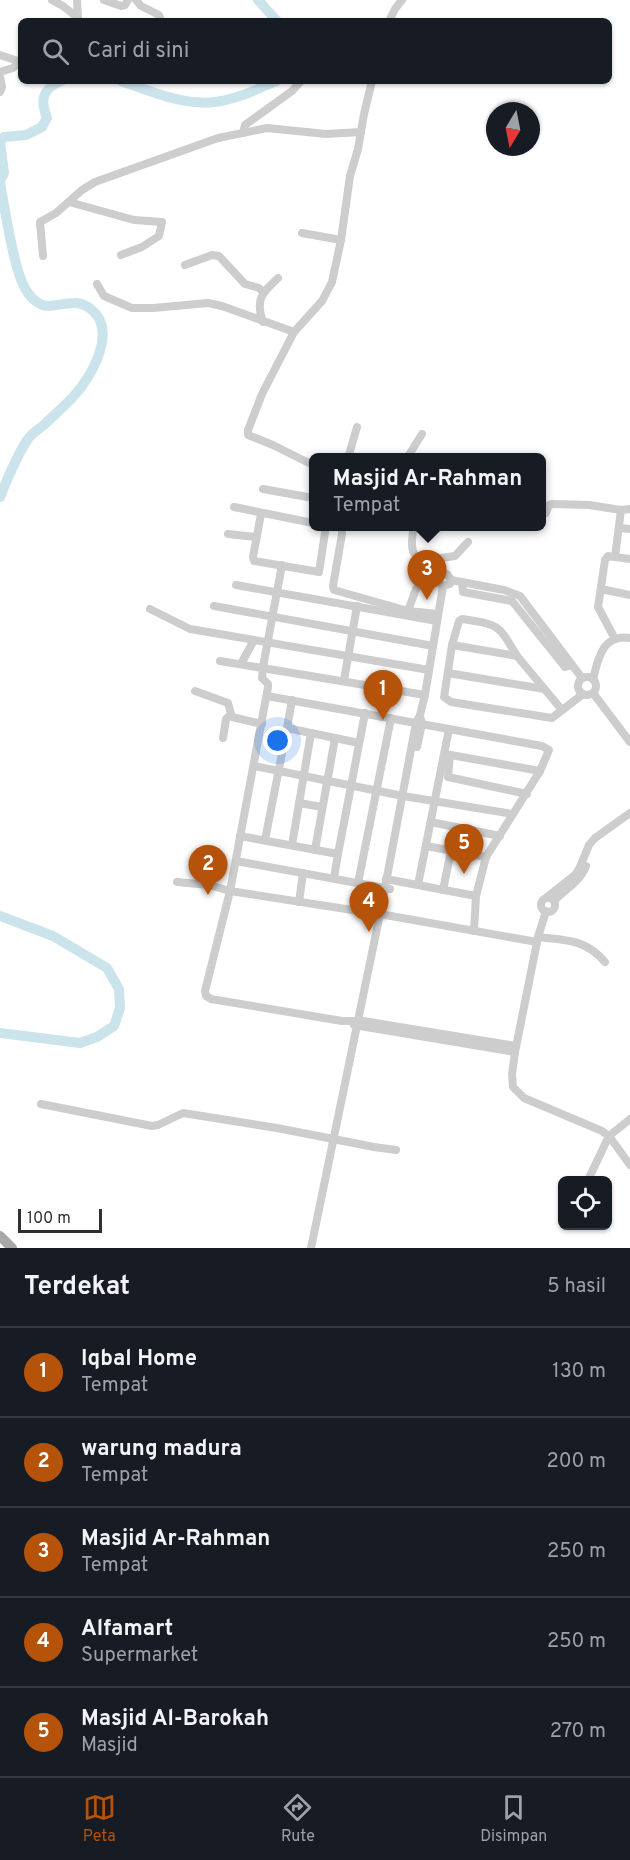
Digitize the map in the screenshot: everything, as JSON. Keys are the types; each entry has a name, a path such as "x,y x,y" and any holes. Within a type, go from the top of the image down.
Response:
{"main road":[{"path":"0,1236 12,1248"}],"street":[{"path":"52,0 63,6 76,18"},
{"path":"77,0 78,18"},
{"path":"104,0 121,6 125,5 128,0"},
{"path":"136,0 160,18"},
{"path":"390,18 402,0"},
{"path":"0,55 18,61"},
{"path":"0,72 13,68 18,64"},
{"path":"0,77 2,85 0,92"},
{"path":"243,133 245,125 292,92 299,84"},
{"path":"309,463 252,437 248,433 262,394 294,332 315,310 330,288 341,240 350,176 371,84"},
{"path":"43,256 40,222 56,213 82,190 108,177 218,138 243,133 276,128 326,135 361,132"},
{"path":"69,202 134,220 162,222 159,236 142,247 121,255"},
{"path":"302,232 341,240"},
{"path":"185,265 212,255 219,256 245,284 259,288 263,292"},
{"path":"263,322 259,306 263,292 278,278"},
{"path":"97,284 104,296 136,308 206,303 222,306 294,332"},
{"path":"349,453 357,427"},
{"path":"410,453 422,434"},
{"path":"263,489 309,497"},
{"path":"546,513 549,505 552,504 589,505 625,510 615,556"},
{"path":"234,507 309,522"},
{"path":"261,514 255,537 253,560 322,573 326,531"},
{"path":"620,528 630,529"},
{"path":"342,531 332,588 342,593 437,617"},
{"path":"413,531 411,544 414,554 419,561 440,576"},
{"path":"228,534 255,537"},
{"path":"408,610 416,589 431,569 441,558 455,556 468,542"},
{"path":"615,639 599,610 605,560 608,556 630,559"},
{"path":"282,565 263,667 262,678 269,686 230,891 205,991 206,996 211,999 515,1049"},
{"path":"440,576 447,574 451,580 503,595 520,596 533,620 582,678"},
{"path":"317,1248 336,1139 383,915 425,695 442,586 439,582 440,576"},
{"path":"442,586 450,584 451,580"},
{"path":"236,585 437,617"},
{"path":"601,589 630,595"},
{"path":"214,606 433,646"},
{"path":"344,680 357,606"},
{"path":"150,609 190,628 429,670"},
{"path":"562,710 517,656 501,630 493,624 462,619 459,621 452,645 444,697 452,702 552,718 583,694 593,693 596,687 593,679 598,657 615,639 630,638"},
{"path":"241,663 254,640"},
{"path":"452,645 517,656"},
{"path":"220,660 425,695"},
{"path":"516,684 531,673"},
{"path":"448,674 544,689"},
{"path":"583,694 578,684 582,678 593,679"},
{"path":"195,691 228,703 230,706 230,715 226,719 223,738"},
{"path":"593,693 630,742"},
{"path":"267,696 391,718 419,720 449,729 547,748 548,754 540,771 486,857 476,896 474,931"},
{"path":"266,840 292,700"},
{"path":"334,878 365,713"},
{"path":"230,715 262,724"},
{"path":"358,883 391,718"},
{"path":"287,728 359,743"},
{"path":"449,729 448,777 527,794"},
{"path":"292,845 311,733"},
{"path":"315,850 335,738"},
{"path":"447,755 540,771"},
{"path":"418,885 447,755"},
{"path":"254,766 406,797 513,814"},
{"path":"299,803 322,807"},
{"path":"550,900 575,875 591,842 630,813"},
{"path":"630,819 593,847 583,874 550,900 544,899 541,904 543,910 546,911 537,940 515,1049 512,1083 519,1095 592,1126 609,1136 630,1166"},
{"path":"431,822 500,836"},
{"path":"240,836 338,854"},
{"path":"426,846 486,857"},
{"path":"443,890 451,851"},
{"path":"236,861 358,883 418,885 476,896"},
{"path":"299,902 303,873"},
{"path":"177,882 209,885 230,891 474,931 537,940 563,939 581,943 597,953 605,962"},
{"path":"41,1104 152,1126 183,1113 396,1150"},
{"path":"590,1176 609,1136 630,1119"},
{"path":"311,1248 336,1139"}],"waterway":[{"path":"258,0 274,18"},
{"path":"0,181 4,173 0,142 4,137 26,135 42,127 47,118 44,96 46,91 55,84"},
{"path":"130,84 167,97 203,103 231,99 269,84"},
{"path":"0,183 14,257 28,293 39,304 45,306 77,303 88,307 99,318 103,335 99,353 88,377 68,402 28,439 0,497"},
{"path":"0,916 53,936 107,968 119,989 120,1008 114,1026 97,1037 80,1043 0,1033"}],"place":[{"name":"Masjid Ar-Rahman","path":"427,600"},
{"name":"Iqbal Home","path":"383,720"},
{"name":"Masjid Al-Barokah","path":"464,874"},
{"name":"warung madura","path":"208,895"},
{"name":"Alfamart","path":"369,932"}]}
